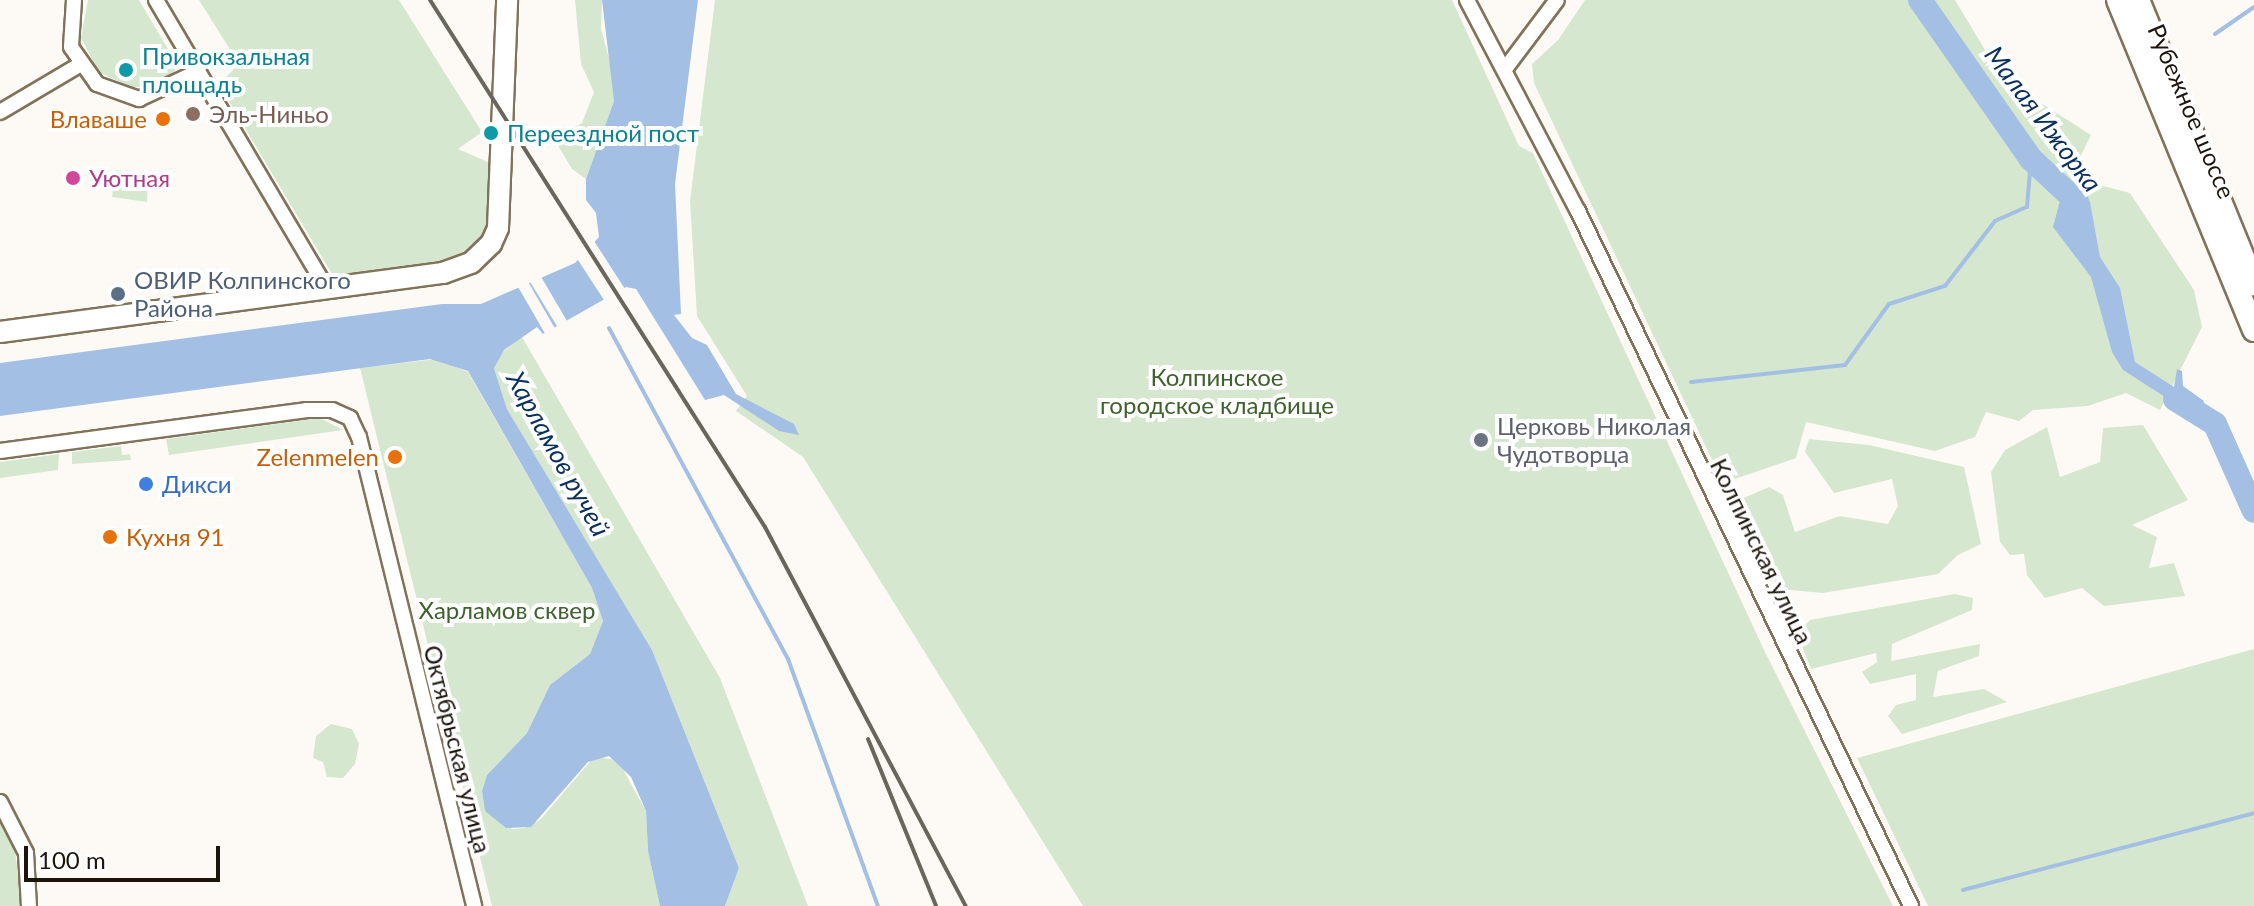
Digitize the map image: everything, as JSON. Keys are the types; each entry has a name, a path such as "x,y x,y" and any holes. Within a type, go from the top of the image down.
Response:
{"main road":[{"name":"Рубежное шоссе","path":"2118,0 2254,330"},
{"name":"Рубежное шоссе","path":"2138,0 2254,284"}],"street":[{"path":"74,0 69,24 79,65 97,84 139,99 199,71"},
{"path":"156,0 327,289"},
{"path":"0,332 443,273 479,257 498,228 506,137 507,0"},
{"name":"Колпинская улица","path":"1467,0 1505,69 1911,906"},
{"path":"1505,69 1557,0"},
{"path":"0,112 79,65"},
{"name":"Октябрьская улица","path":"0,451 316,409 350,418 359,437 474,906"},
{"path":"0,802 26,853 29,906"}],"green space":[{"path":"88,0 139,0 178,66 173,73 145,87 130,87 99,72 81,38"},
{"path":"199,0 399,0 482,132 458,149 497,166 484,238 450,262 335,279 224,93 223,80 239,64"},
{"path":"575,0 602,0 601,28 615,82 614,101 586,179 572,169 551,134 564,134 582,123 594,92 581,64"},
{"name":"Колпинское городское кладбище","path":"715,0 1452,0 1519,146 1533,153 1765,652 1893,906 1083,906 803,457 736,411 747,396 697,316 690,201"},
{"path":"1585,0 1955,0 2002,78 2091,135 2075,167 2092,183 2130,193 2194,290 2202,327 2160,410 2126,393 2088,406 2033,410 2019,421 1986,412 1975,437 1935,451 1806,422 1796,458 1723,483 1534,83 1532,64 1558,40"},
{"path":"116,170 148,175 147,202 112,197"},
{"name":"Харламов сквер","path":"522,337 720,678 808,906 725,906 739,868 652,650 507,409 494,368 501,353"},
{"name":"Харламов сквер","path":"436,359 468,372 592,588 603,621 590,654 550,685 527,733 487,775 482,791 485,811 512,829 525,828 541,819 594,757 618,760 646,811 648,851 660,906 492,906 360,368"},
{"path":"320,418 343,430 169,455 166,439"},
{"path":"2143,425 2188,500 2132,525 2157,537 2149,568 2174,563 2185,596 2104,606 2082,588 2045,598 2027,575 2024,554 2010,555 2000,542 1991,472 2005,450 2047,427 2060,477 2100,462 2103,428"},
{"path":"1809,439 1869,445 1964,467 1981,544 1958,555 1938,574 1823,593 1780,589 1755,552 1741,499 1769,487 1783,495 1795,532 1840,516 1888,524 1898,506 1892,479 1834,493 1805,452"},
{"path":"121,446 122,455 130,454 131,460 72,464 72,452"},
{"path":"59,454 58,470 0,478 0,462"},
{"path":"1955,594 1973,598 1972,610 1892,644 1891,661 1980,644 1979,656 1938,671 1933,697 1984,689 2007,702 1902,734 1888,716 1896,705 1916,700 1916,674 1870,684 1862,672 1877,662 1876,653 1811,669 1797,634 1810,620"},
{"path":"2254,649 2254,906 1928,906 1857,758"},
{"path":"331,724 352,729 359,744 355,764 343,778 327,777 323,762 313,758 316,736"},
{"path":"0,817 15,851 22,906 0,906"}],"water":[{"path":"602,0 698,0 675,184 681,314 674,315 692,338 707,345 736,394 794,424 799,435 779,431 724,395 705,400 636,289 626,287 543,334 537,327 504,350 494,368 507,409 652,650 739,868 725,906 660,906 648,851 646,811 631,777 609,756 588,762 531,827 506,828 485,811 482,791 487,775 527,733 550,685 590,654 603,621 592,588 468,371 430,359 0,416 0,363 442,304 481,304 575,263 599,237 596,213 586,200 586,179 614,101"},
{"path":"2068,183 2090,202 2100,257 2120,288 2135,362 2174,387 2177,369 2182,371 2183,386 2204,401 2201,420 2123,370 2112,352 2091,277 2053,227 2060,201 2056,192"}],"pier":[{"path":"594,241 627,292 606,303 576,257"},
{"path":"540,275 570,326 560,331 529,280"},
{"path":"527,280 557,332 547,337 517,285"}],"waterway":[{"name":"Малая Ижорка","path":"1920,0 2031,159 2077,202 2079,211"},
{"path":"2215,34 2254,7"},
{"path":"1691,382 1845,365 1889,304 1945,286 1995,221 2027,207 2031,159"},
{"path":"609,328 788,659 878,906"},
{"name":"Малая Ижорка","path":"2175,399 2215,424 2254,511"},
{"path":"1963,890 2254,813"}],"railway":[{"path":"430,0 765,527 966,906"},
{"path":"868,739 936,906"}],"place":[{"name":"Привокзальная площадь","path":"126,70"},
{"name":"Эль-Ниньо","path":"193,114"},
{"name":"Влаваше","path":"163,119"},
{"name":"Переездной пост","path":"491,133"},
{"name":"Уютная","path":"73,178"},
{"name":"ОВИР Колпинского Района","path":"118,294"},
{"name":"Церковь Николая Чудотворца","path":"1481,440"},
{"name":"Zelenmelen","path":"395,457"},
{"name":"Дикси","path":"146,484"},
{"name":"Кухня 91","path":"110,537"}],"water label":[{"name":"Харламов ручей","path":"558,454"}]}
